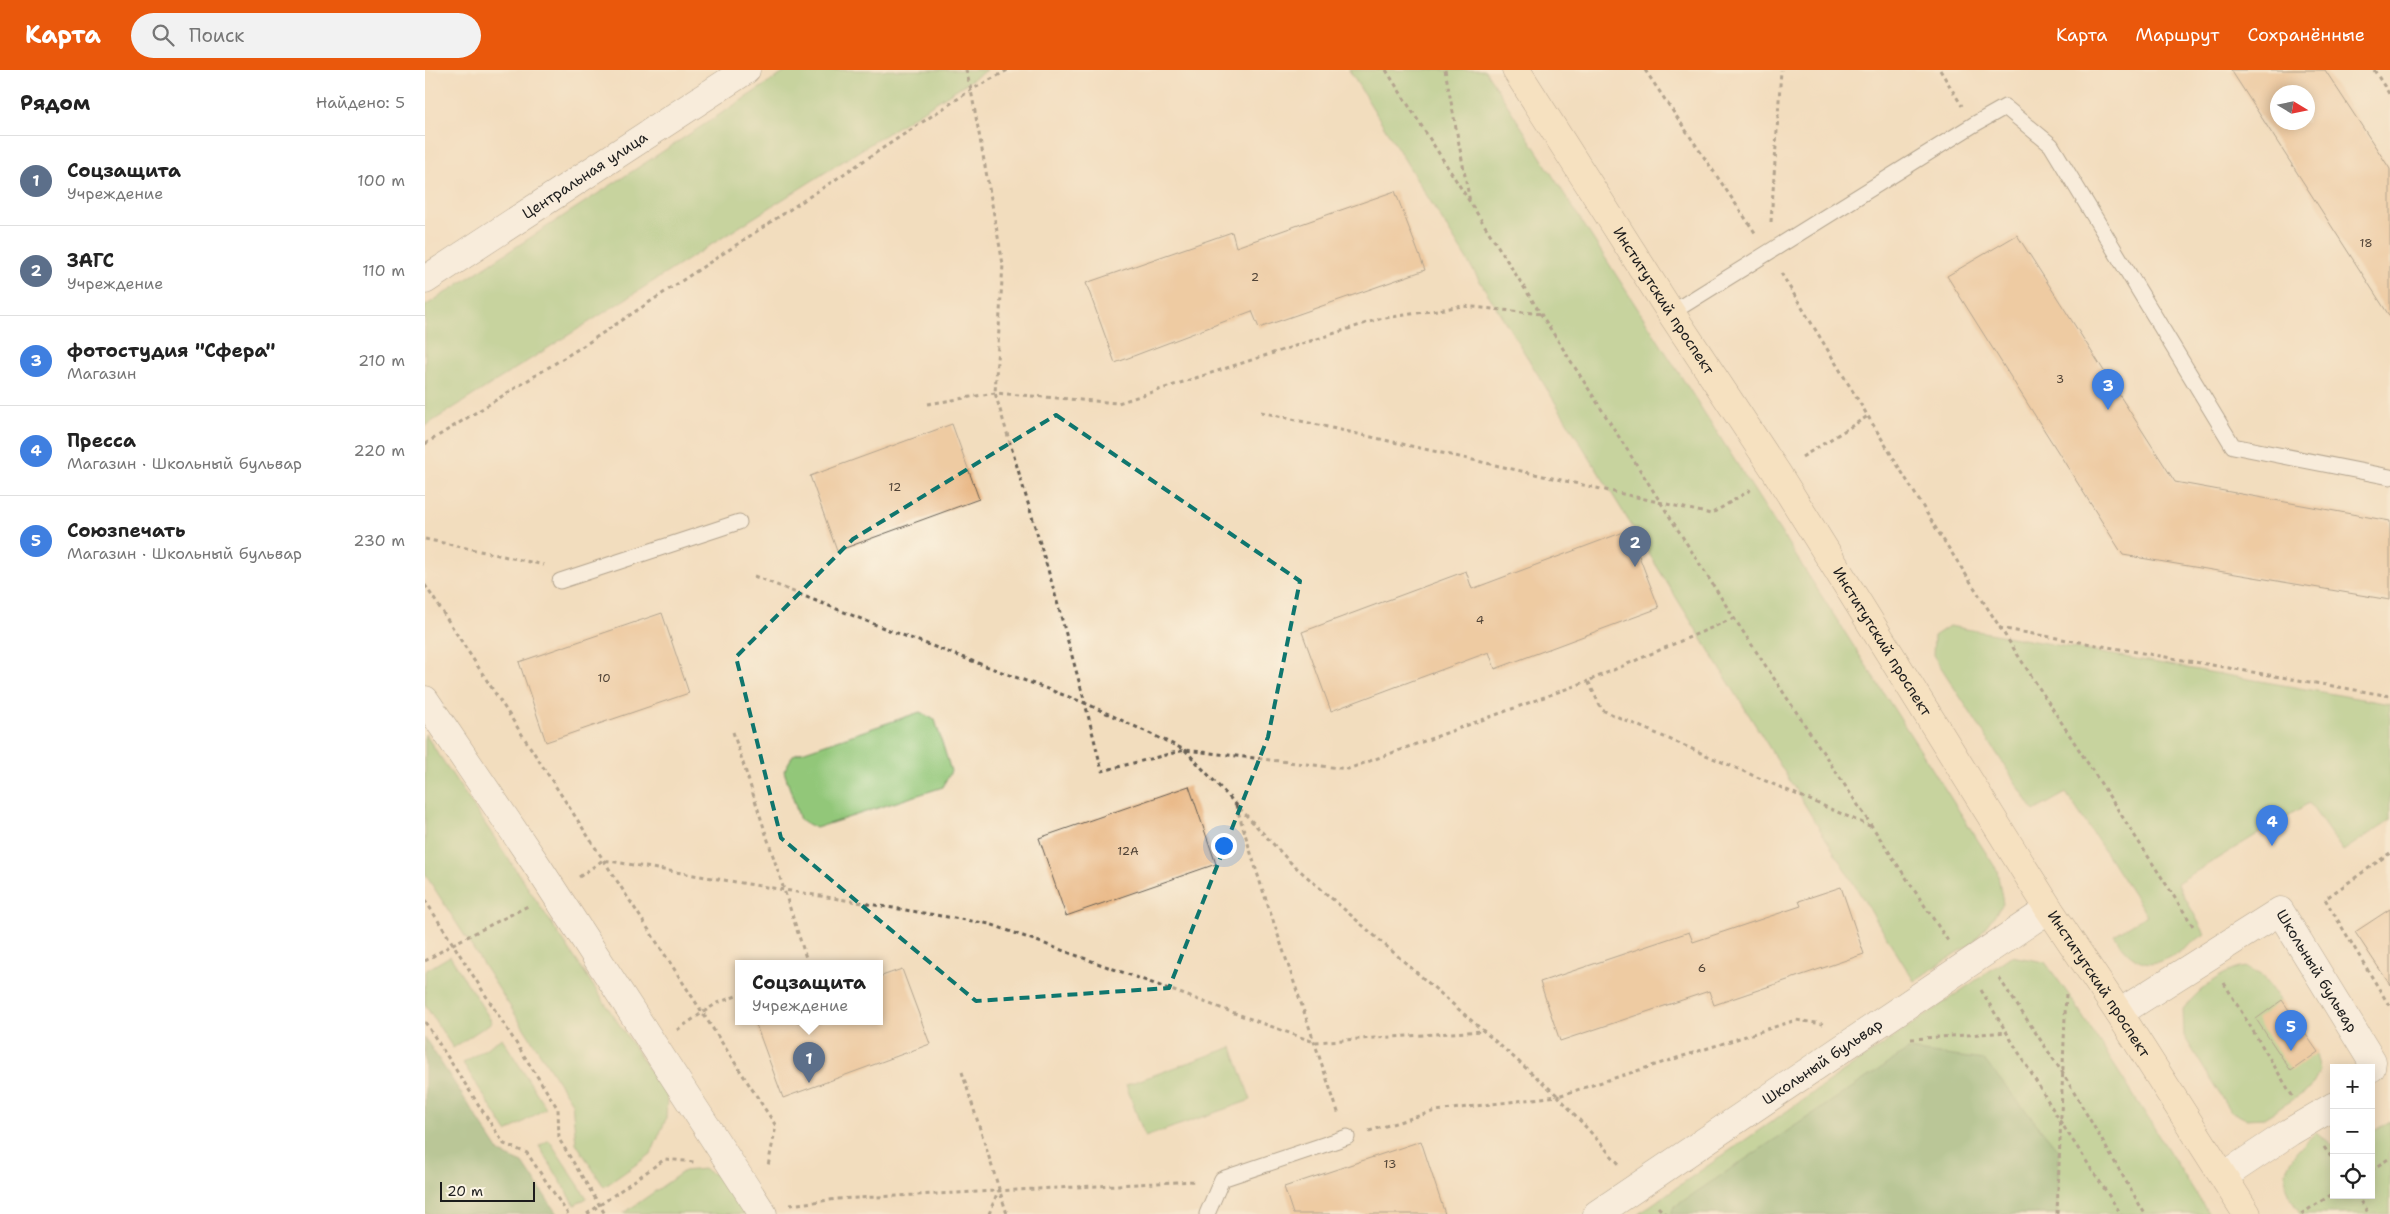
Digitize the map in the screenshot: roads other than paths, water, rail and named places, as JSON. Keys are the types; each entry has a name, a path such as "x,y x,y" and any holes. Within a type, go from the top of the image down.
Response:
{"main road":[{"name":"Институтский проспект","path":"1516,70 1671,313 1777,473 2049,909 2119,1013 2247,1214"}],"street":[{"name":"Центральная улица","path":"425,280 746,70"},
{"path":"425,700 555,894 762,1211"},
{"name":"Школьный бульвар","path":"1597,1214 2049,909"},
{"name":"Школьный бульвар","path":"2119,1013 2280,911 2372,1061 2372,1064"},
{"path":"2224,1176 2308,1120 2330,1108"}],"lane":[{"path":"1671,313 1973,125 2005,108 2051,145 2233,446 2390,477"},
{"path":"560,581 739,522"},
{"path":"1207,1214 1222,1179 1347,1137"}],"place":[{"name":"фотостудия \"Сфера\"","path":"2108,410"},
{"name":"ЗАГС","path":"1635,567"},
{"name":"Пресса","path":"2272,846"},
{"name":"Союзпечать","path":"2291,1051"},
{"name":"Соцзащита","path":"809,1083"}]}
